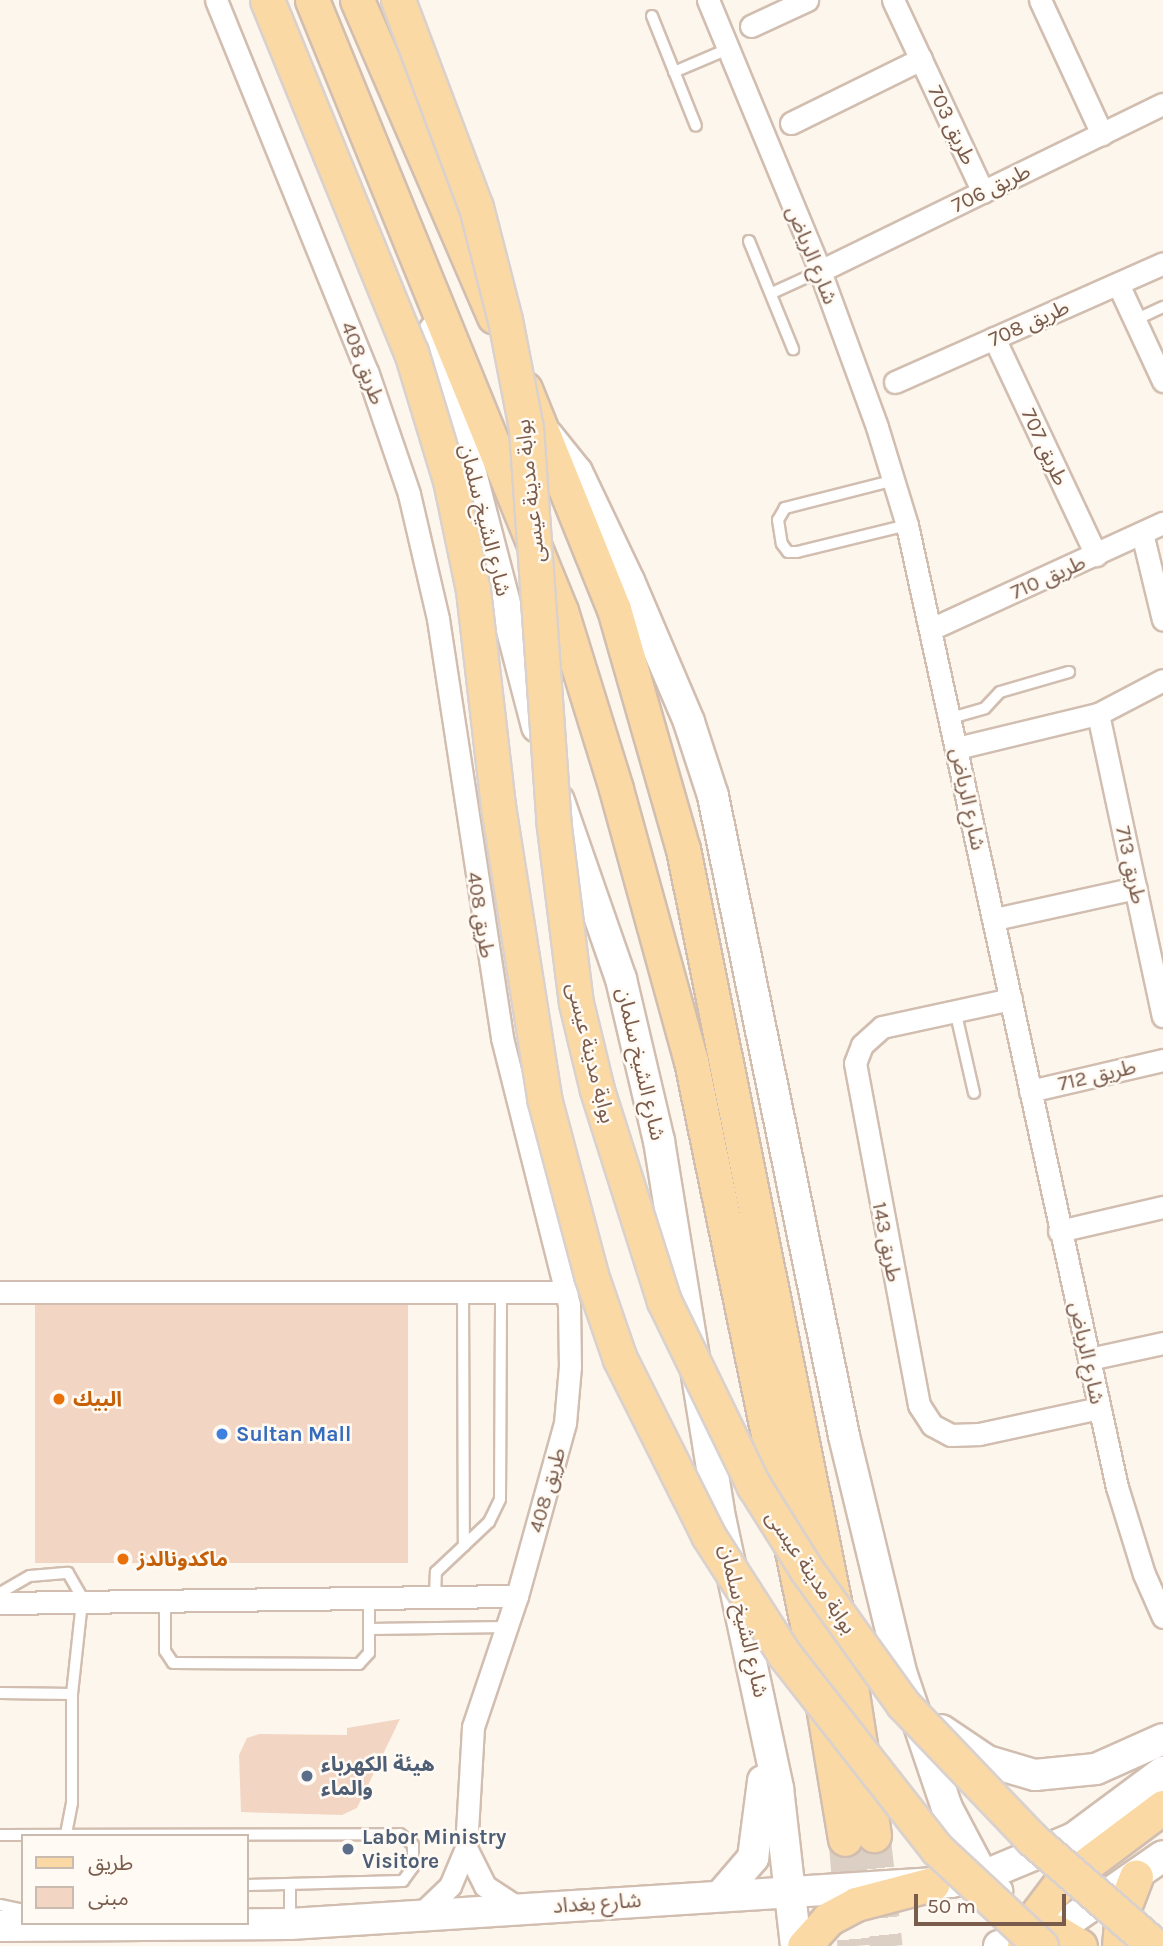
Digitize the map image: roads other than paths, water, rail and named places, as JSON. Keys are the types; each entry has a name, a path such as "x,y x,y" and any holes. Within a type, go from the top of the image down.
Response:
{"main road":[{"path":"267,0 411,352 450,480 473,590 498,806 544,1098 591,1275 620,1360 702,1524 784,1654 937,1849 1036,1939"},
{"name":"شارع الشيخ سلمان","path":"312,0 398,202 561,611 688,1048 817,1669 859,1837 850,1680 683,849 614,608 543,432 357,0"},
{"name":"بوابة مدينة عيسى","path":"398,0 476,207 505,320 526,428 553,819 576,1003 597,1090 664,1301 754,1486 806,1569 903,1704 1032,1839 1154,1946"},
{"name":"شارع الشيخ سلمان","path":"398,202 480,493 551,776 610,941 634,1030 671,1204 721,1522 767,1725 790,1891 806,1939"},
{"name":"شارع الشيخ سلمان","path":"543,432 578,471 607,532 672,681 713,796 844,1436 902,1675 947,1808 983,1876 1036,1939"},
{"path":"902,1675 923,1712 949,1738 1013,1771 1057,1774 1096,1769 1163,1739"},
{"path":"722,1894 746,1871 758,1845 767,1725"},
{"name":"شارع بغداد","path":"248,1924 290,1924 722,1894 932,1884 983,1876 1074,1838 1163,1772"},
{"path":"1036,1939 1059,1885 1163,1807"},
{"path":"1036,1939 1136,1877 1163,1856"},
{"path":"1119,1946 1122,1913 1136,1877"},
{"path":"806,1939 828,1919 856,1904 932,1884"},
{"name":"شارع بغداد","path":"0,1926 52,1925"}],"street":[{"name":"طريق 408","path":"216,0 368,371 409,494 439,619 502,1038 567,1292 570,1366 565,1423 517,1596 469,1747 466,1848 450,1886 420,1915"},
{"name":"شارع الرياض","path":"708,0 820,271 894,480 907,525 995,919 1059,1231 1099,1408 1129,1531 1163,1616"},
{"path":"751,26 807,0"},
{"name":"طريق 703","path":"893,0 983,192"},
{"path":"1045,2 1102,134"},
{"name":"طريق 703","path":"791,123 921,59"},
{"name":"طريق 706","path":"820,271 1163,104"},
{"name":"طريق 708","path":"895,382 1163,263"},
{"path":"1118,284 1161,369"},
{"name":"طريق 707","path":"994,338 1096,555"},
{"name":"طريق 710","path":"931,629 1163,523"},
{"path":"1142,533 1163,620"},
{"path":"957,748 1098,714 1163,680"},
{"name":"طريق 713","path":"1098,714 1163,1016"},
{"path":"995,919 1136,888"},
{"name":"طريق 143","path":"1012,999 882,1027 862,1045 855,1063 919,1405 932,1425 951,1435 979,1434 1099,1408"},
{"name":"طريق 712","path":"1030,1091 1163,1060"},
{"path":"1059,1231 1163,1207"},
{"path":"0,1292 567,1292"},
{"path":"1088,1360 1163,1343"},
{"path":"0,1603 517,1596"},
{"name":"طريق 408","path":"466,1848 485,1886 520,1909"}],"lane":[{"path":"652,16 696,125"},
{"path":"674,72 728,49"},
{"path":"749,240 793,349"},
{"path":"772,293 820,271"},
{"path":"1135,320 1163,307"},
{"path":"894,480 785,508 778,520 782,544 793,553 907,525"},
{"path":"951,718 985,708 1000,692 1069,672"},
{"path":"955,1010 974,1093"},
{"path":"463,1291 464,1546"},
{"path":"435,1597 436,1573 489,1522 500,1499 501,1291"},
{"path":"0,1593 30,1576 68,1573 83,1602 72,1694 72,1803 66,1834"},
{"path":"165,1601 166,1656 178,1664 359,1664 369,1653 369,1598"},
{"path":"370,1629 506,1628"},
{"path":"0,1693 72,1694"},
{"path":"0,1835 21,1835"},
{"path":"248,1836 406,1836 413,1845 412,1872 403,1881 388,1884 248,1885"},
{"path":"290,1885 290,1924"},
{"path":"0,1905 21,1910"}],"tunnel":[{"path":"874,1835 886,1946"},
{"path":"845,1839 854,1946"}],"place":[{"name":"البيك","path":"59,1399"},
{"name":"Sultan Mall","path":"222,1434"},
{"name":"ماكدونالدز","path":"123,1559"},
{"name":"هيئة الكهرباء والماء","path":"307,1776"},
{"name":"Labor Ministry Visitore","path":"348,1849"}]}
